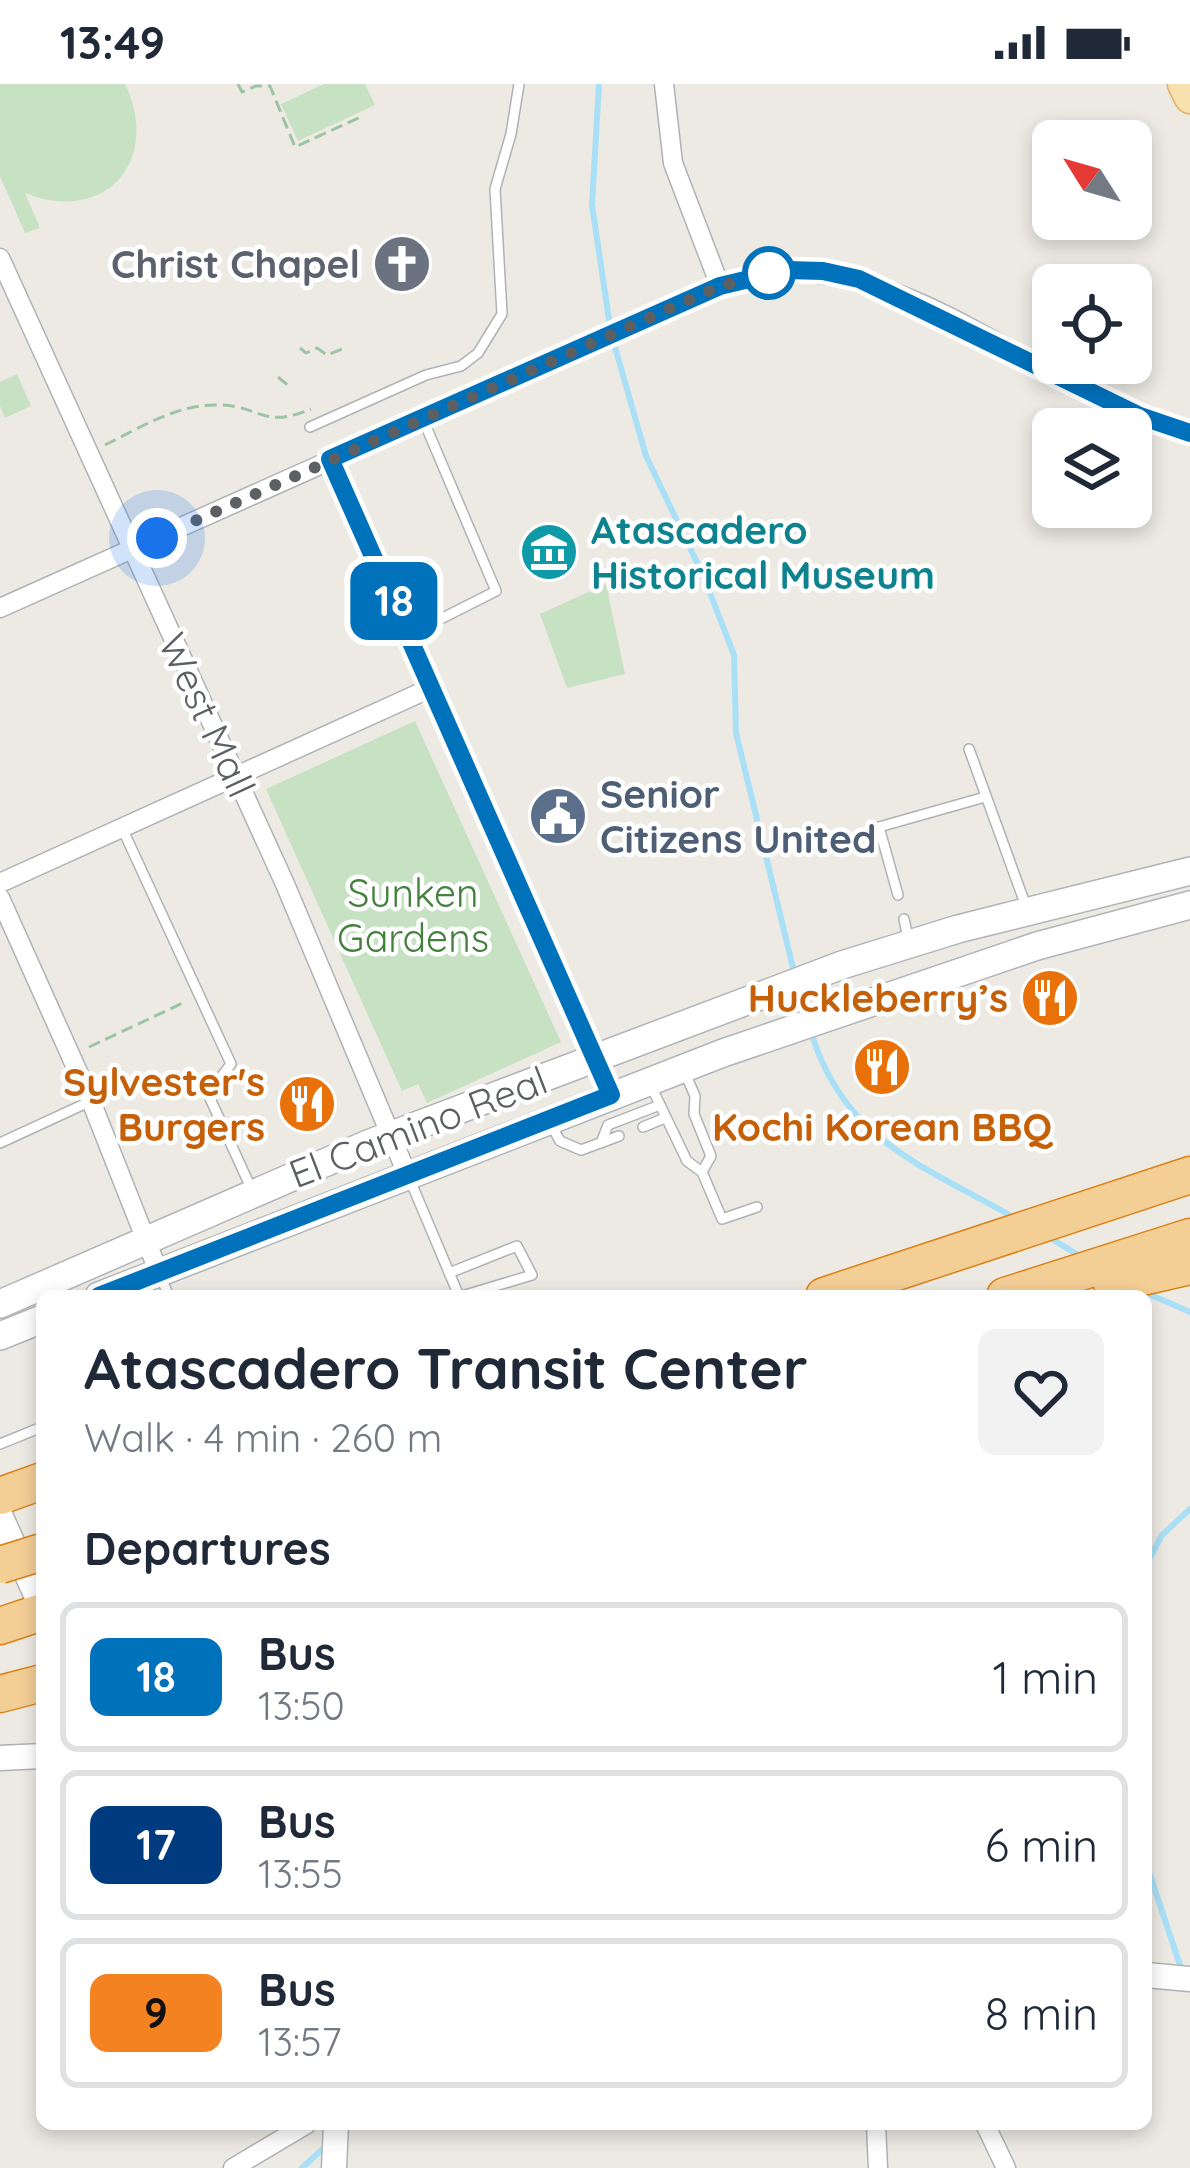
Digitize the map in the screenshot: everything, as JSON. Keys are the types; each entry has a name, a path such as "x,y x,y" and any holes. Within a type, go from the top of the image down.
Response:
{"highway":[{"path":"842,1290 1190,1174"},
{"path":"1099,1275 1190,1237"},
{"path":"1032,1290 1099,1275 1190,1266"},
{"path":"0,1496 36,1483"},
{"path":"0,1565 36,1554"},
{"path":"0,1626 36,1612"},
{"path":"0,1694 36,1685"}],"main road":[{"path":"1183,84 1190,98"},
{"name":"El Camino Real","path":"0,1304 253,1192 796,982 907,932 1029,914 1190,872"},
{"name":"El Camino Real","path":"132,1290 164,1284 407,1174 548,1118 611,1095 654,1093 683,1068 723,1053 1037,946 1190,905"},
{"path":"0,1336 36,1321"}],"street":[{"path":"664,84 673,163 720,286"},
{"name":"West Mall","path":"0,258 236,776 407,1174"},
{"path":"0,608 720,286 787,270 859,279 1140,416 1190,433"},
{"path":"330,459 611,1095"},
{"path":"0,883 433,687"},
{"path":"0,898 91,1101 164,1284"},
{"path":"0,1515 36,1596"},
{"path":"0,1758 36,1756"},
{"path":"233,2168 297,2130"},
{"path":"334,2168 336,2130"},
{"path":"877,2130 878,2168"},
{"path":"988,2130 1006,2168"}],"lane":[{"path":"310,427 425,375 461,366 496,330 502,314 495,189 519,84"},
{"path":"409,635 496,590 422,418"},
{"path":"969,749 1029,914"},
{"path":"898,895 879,827 986,797"},
{"path":"122,828 231,1064 208,1094 253,1192"},
{"path":"683,1068 711,1156 702,1172"},
{"path":"601,1143 608,1125 654,1093 687,1161 702,1172 722,1219 757,1207"},
{"path":"0,1143 91,1101"},
{"path":"548,1118 567,1147 581,1150 619,1136"},
{"path":"643,1126 665,1118"},
{"path":"407,1174 458,1290"},
{"path":"448,1273 517,1246 532,1275 481,1290"},
{"path":"0,1444 36,1429"}],"path":[{"path":"238,84 242,92 270,86 295,147 362,116"},
{"path":"300,348 306,353 317,348 327,355 347,347"},
{"path":"278,377 289,386"},
{"path":"104,445 170,413 191,408 223,405 277,421 318,407"},
{"path":"89,1047 199,996"}],"green space":[{"path":"0,84 125,84 135,112 136,138 131,161 119,179 102,193 80,200 54,201 25,193 40,228 25,233 0,176"},
{"path":"324,84 365,84 375,105 298,141 281,104"},
{"path":"17,374 31,406 5,418 0,382"},
{"path":"606,584 625,674 567,688 540,614"},
{"name":"Sunken Gardens","path":"415,721 561,1042 427,1103 418,1084 402,1091 266,789"}],"waterway":[{"path":"599,84 592,205 611,333 646,456 703,575 734,655 736,733 795,976"},
{"path":"798,989 806,1017"},
{"path":"810,1029 824,1067 864,1124 917,1164 1013,1217"},
{"path":"1045,1235 1080,1256"},
{"path":"1152,1295 1190,1312"},
{"path":"1152,1554 1162,1535 1190,1509"},
{"path":"1152,1881 1183,1974"},
{"path":"302,2168 326,2146"}],"bus line":[{"name":"18","path":"114,1290 611,1095 330,459 720,286 787,270 841,274 892,292 1140,416 1190,433"}],"place":[{"name":"Christ Chapel","path":"402,264"},
{"name":"Atascadero Historical Museum","path":"549,552"},
{"name":"Senior Citizens United","path":"558,816"},
{"name":"Huckleberry’s","path":"1050,998"},
{"name":"Kochi Korean BBQ","path":"882,1067"},
{"name":"Sylvester's Burgers","path":"307,1104"}],"route":[{"path":"157,538 720,286 787,270 769,273"}]}
